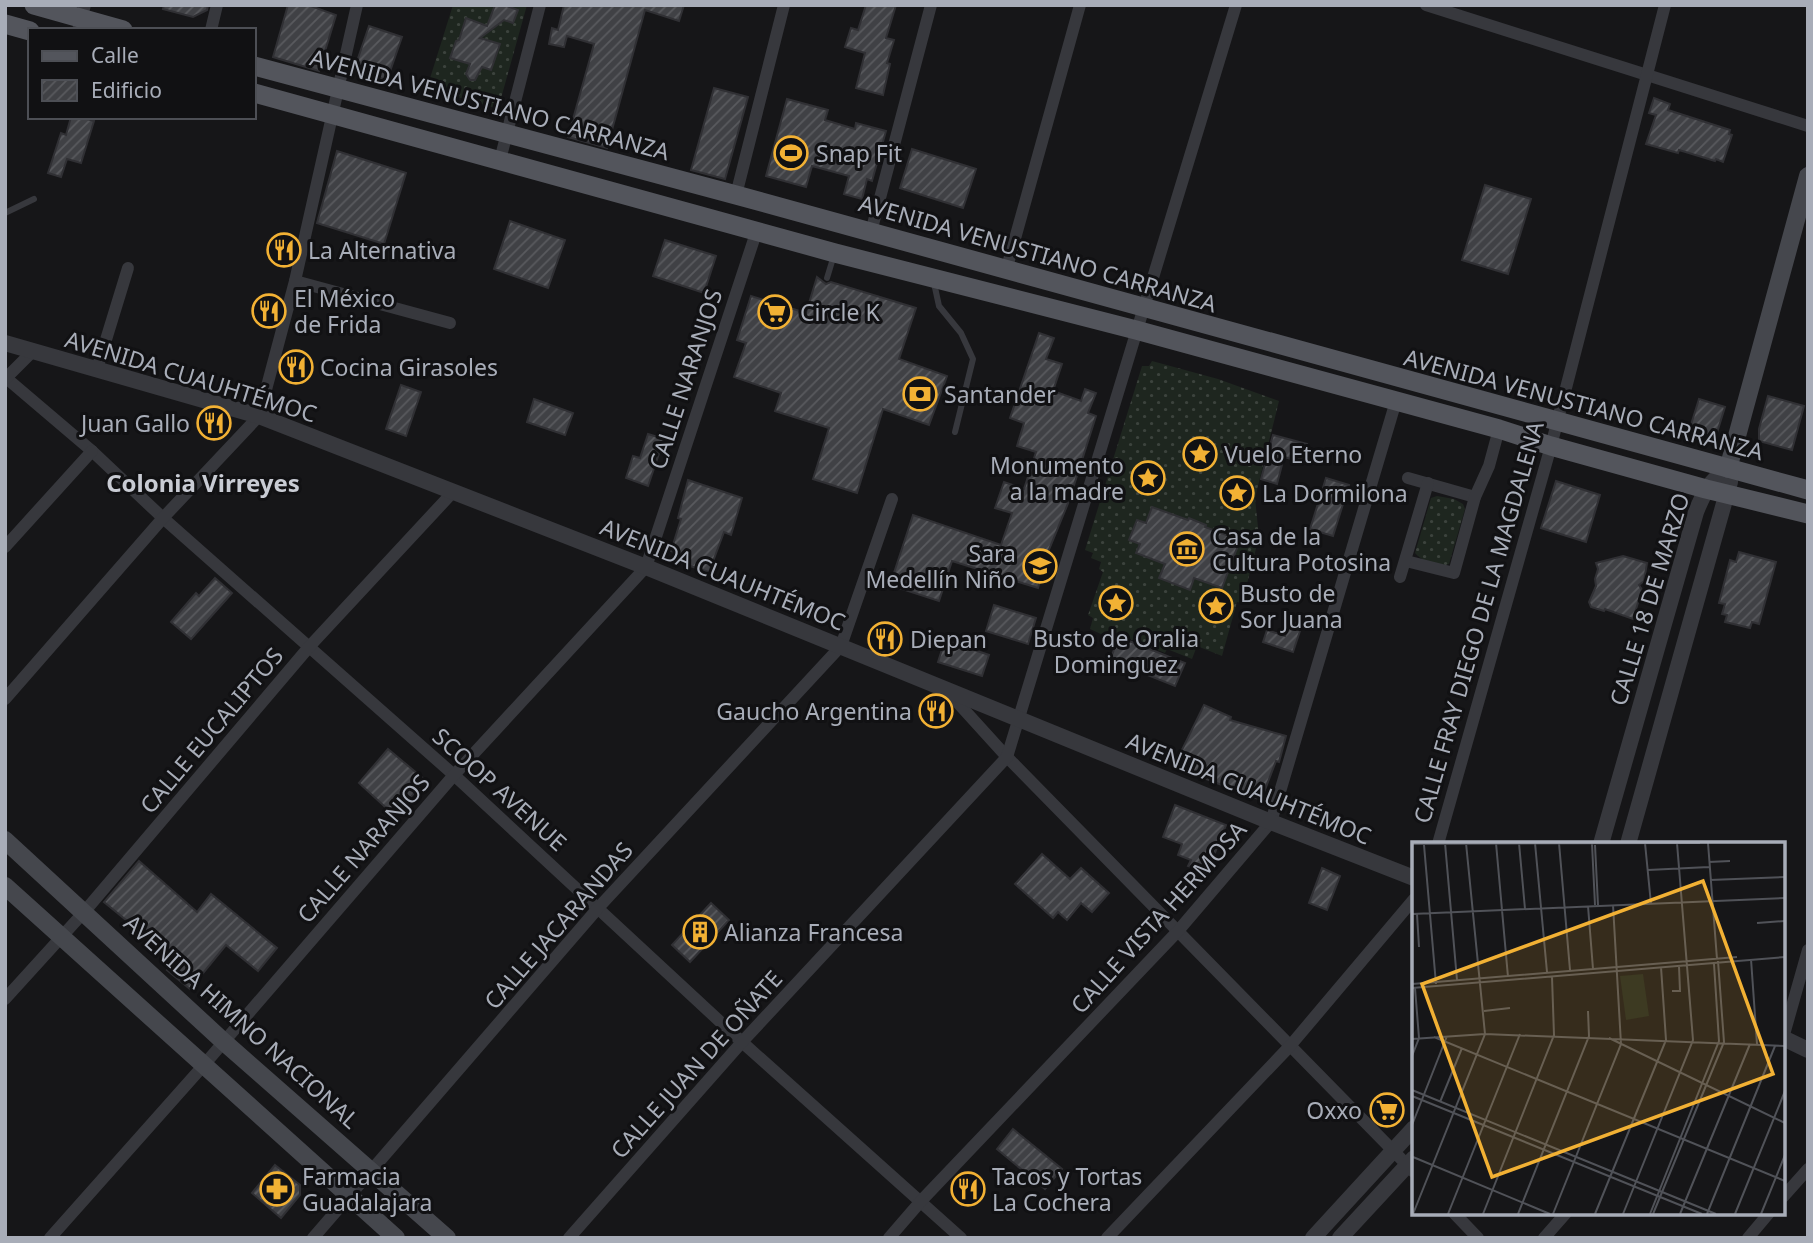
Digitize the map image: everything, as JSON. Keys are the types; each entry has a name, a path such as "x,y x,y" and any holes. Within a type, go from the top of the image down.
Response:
{"main road":[{"path":"34,5 116,28"},
{"path":"5,24 28,30"},
{"name":"AVENIDA VENUSTIANO CARRANZA","path":"256,67 736,194 1006,271 1808,491"},
{"name":"AVENIDA VENUSTIANO CARRANZA","path":"256,94 835,253 1136,330 1499,429 1706,489 1808,514"},
{"path":"1728,469 1808,176"},
{"name":"AVENIDA HIMNO NACIONAL","path":"5,840 224,1042 447,1238"},
{"path":"5,887 396,1238"}],"street":[{"path":"211,28 217,5"},
{"path":"5,699 163,518 259,416 295,281 357,5"},
{"path":"500,160 540,5"},
{"path":"736,194 784,5"},
{"path":"871,232 932,5"},
{"path":"1006,271 1080,5"},
{"name":"CALLE JUAN DE OÑATE","path":"569,1238 743,1042 1007,757 1236,5"},
{"path":"1426,5 1808,126"},
{"path":"1470,20 1474,5"},
{"name":"CALLE FRAY DIEGO DE LA MAGDALENA","path":"1439,842 1551,446 1665,5"},
{"name":"CALLE NARANJOS","path":"50,1238 204,1066 454,775 646,567 757,230"},
{"path":"97,369 128,268"},
{"path":"295,281 450,323"},
{"name":"AVENIDA CUAUHTÉMOC","path":"5,343 259,416 646,567 1412,877"},
{"path":"6,378 33,351"},
{"name":"SCOOP AVENUE","path":"6,378 92,451 163,518 454,775 743,1042 961,1238"},
{"name":"CALLE VISTA HERMOSA","path":"889,1238 1178,931 1271,822 1395,401"},
{"path":"1406,561 1454,573 1475,497 1489,466 1499,429"},
{"path":"5,547 92,451"},
{"name":"CALLE 18 DE MARZO","path":"1602,842 1685,548 1706,489 1715,477 1728,469 1730,482 1727,494 1629,842"},
{"path":"1408,478 1475,497"},
{"path":"1400,577 1428,483"},
{"name":"CALLE EUCALIPTOS","path":"5,999 62,938 309,647 453,492"},
{"path":"841,646 892,499"},
{"name":"CALLE JACARANDAS","path":"313,1238 599,907 841,646"},
{"path":"945,689 1007,757 1394,1152 1412,1166 1340,1238"},
{"path":"1107,1238 1290,1046 1412,901"},
{"path":"1785,1031 1808,950"},
{"path":"1785,1039 1808,1050"},
{"path":"1313,1238 1412,1130"},
{"path":"1785,1195 1808,1170"},
{"path":"1456,1215 1478,1238"},
{"path":"1544,1238 1564,1215"},
{"path":"1748,1238 1767,1215"}],"lane":[{"path":"5,213 34,199"},
{"path":"827,278 835,253"},
{"path":"932,278 939,306 961,333 973,359 955,432"}],"shaded area":[{"path":"453,5 527,5 498,109 427,88"},
{"path":"1152,361 1218,379 1279,401 1255,498 1259,537 1242,603 1237,602 1222,656 1197,646 1192,659 1167,649 1165,653 1118,634 1114,640 1090,629 1093,618 1088,615 1103,572 1099,569 1101,562 1091,558 1093,553 1085,550 1142,366 1149,366"},
{"path":"1437,496 1454,499 1463,504 1465,509 1449,564 1445,565 1430,563 1415,553 1431,498"}],"building":[{"path":"164,5 208,5 207,10 193,17 163,9"},
{"path":"288,5 308,5 336,15 319,71 273,57"},
{"path":"495,5 518,10 513,23 504,20 480,38 500,44 491,70 482,67 475,80 470,80 466,74 470,64 450,58 466,18 487,26"},
{"path":"564,5 684,5 679,21 645,10 607,148 568,137 594,44 567,36 564,47 549,44 552,28 558,30"},
{"path":"866,5 896,5 886,38 894,40 887,63 890,64 883,95 856,88 865,53 845,47 851,28 858,30"},
{"path":"369,26 402,37 387,80 354,70"},
{"path":"714,88 748,97 725,179 691,170"},
{"path":"1654,98 1670,104 1668,110 1730,130 1729,134 1732,135 1723,162 1646,144 1656,115 1649,113"},
{"path":"787,99 828,110 825,120 855,129 856,123 886,131 872,181 867,179 862,199 844,194 849,176 812,166 806,187 766,176"},
{"path":"70,119 94,121 81,163 67,159 61,177 48,173 61,133 66,135"},
{"path":"912,149 976,169 963,208 900,188"},
{"path":"337,151 406,173 384,244 317,223"},
{"path":"1485,185 1531,199 1508,274 1462,260"},
{"path":"510,221 565,240 548,288 494,269"},
{"path":"665,240 716,256 704,293 653,276"},
{"path":"817,277 826,284 831,282 916,308 899,359 947,376 929,425 883,409 857,493 813,479 829,428 775,411 781,393 734,377 746,343 737,340 751,296 806,313"},
{"path":"1039,333 1054,338 1046,359 1062,364 1053,391 1081,401 1085,389 1096,393 1088,413 1096,416 1038,588 952,561 939,601 890,585 913,515 1001,545 1012,513 995,508 1004,482 1024,489 1036,452 1017,446 1024,423 1010,418"},
{"path":"401,385 421,392 406,436 386,429"},
{"path":"1768,396 1804,406 1792,450 1759,441 1759,429"},
{"path":"534,399 573,413 565,435 527,422"},
{"path":"1699,399 1725,407 1715,439 1689,431"},
{"path":"648,434 664,439 648,486 626,478 633,456 640,458"},
{"path":"1273,435 1307,444 1302,462 1284,457 1277,484 1261,479"},
{"path":"1326,478 1349,485 1333,536 1310,529"},
{"path":"688,480 742,498 731,535 724,532 709,572 671,560"},
{"path":"1556,481 1600,495 1586,542 1541,528"},
{"name":"Casa de la Cultura Potosina","path":"1152,507 1188,520 1189,518 1240,540 1222,588 1194,578 1190,590 1159,578 1165,564 1136,553 1140,544 1129,540 1137,520 1146,523"},
{"path":"1739,552 1776,562 1759,624 1752,622 1750,628 1725,622 1727,615 1722,614 1725,604 1719,603 1730,560 1736,562"},
{"path":"1623,556 1647,563 1644,581 1639,585 1642,590 1633,619 1591,607 1589,602 1596,586 1596,563"},
{"path":"215,578 232,593 191,639 171,622 196,593 199,596"},
{"path":"994,605 1036,618 1028,644 986,631"},
{"path":"1290,621 1302,625 1293,652 1263,642 1267,630 1285,636"},
{"path":"1119,637 1185,663 1175,686 1110,660"},
{"path":"945,640 989,655 982,676 938,662"},
{"path":"1204,705 1231,717 1230,720 1286,736 1279,762 1276,761 1261,800 1175,764"},
{"path":"388,749 425,780 395,816 359,783"},
{"path":"1175,805 1226,825 1207,873 1188,866 1191,860 1178,855 1182,844 1163,837"},
{"path":"1042,854 1070,879 1081,868 1109,893 1092,912 1081,903 1067,920 1058,912 1053,918 1015,884"},
{"path":"139,861 197,912 211,894 277,948 258,971 226,945 190,989 167,970 175,960 104,902"},
{"path":"1322,868 1340,876 1327,910 1309,903"},
{"name":"Alianza Francesa","path":"711,903 729,920 690,962 672,945"},
{"path":"1013,1129 1062,1169 1045,1189 997,1149"},
{"name":"Farmacia Guadalajara","path":"275,1165 300,1185 300,1195 281,1218 252,1193"}],"place":[{"name":"Snap Fit","path":"791,153"},
{"name":"La Alternativa","path":"284,250"},
{"name":"El México de Frida","path":"269,311"},
{"name":"Circle K","path":"775,312"},
{"name":"Cocina Girasoles","path":"296,367"},
{"name":"Santander","path":"920,394"},
{"name":"Juan Gallo","path":"214,423"},
{"name":"Vuelo Eterno","path":"1200,454"},
{"name":"Monumento a la madre","path":"1148,478"},
{"name":"La Dormilona","path":"1237,493"},
{"name":"Casa de la Cultura Potosina","path":"1187,549"},
{"name":"Sara Medellín Niño","path":"1040,566"},
{"name":"Busto de Oralia Dominguez","path":"1116,603"},
{"name":"Busto de Sor Juana","path":"1216,606"},
{"name":"Diepan","path":"885,639"},
{"name":"Gaucho Argentina","path":"936,711"},
{"name":"Alianza Francesa","path":"700,932"},
{"name":"Oxxo","path":"1387,1110"},
{"name":"Farmacia Guadalajara","path":"277,1189"},
{"name":"Tacos y Tortas La Cochera","path":"968,1189"}],"district":[{"name":"Colonia Virreyes","path":"203,482"}]}
